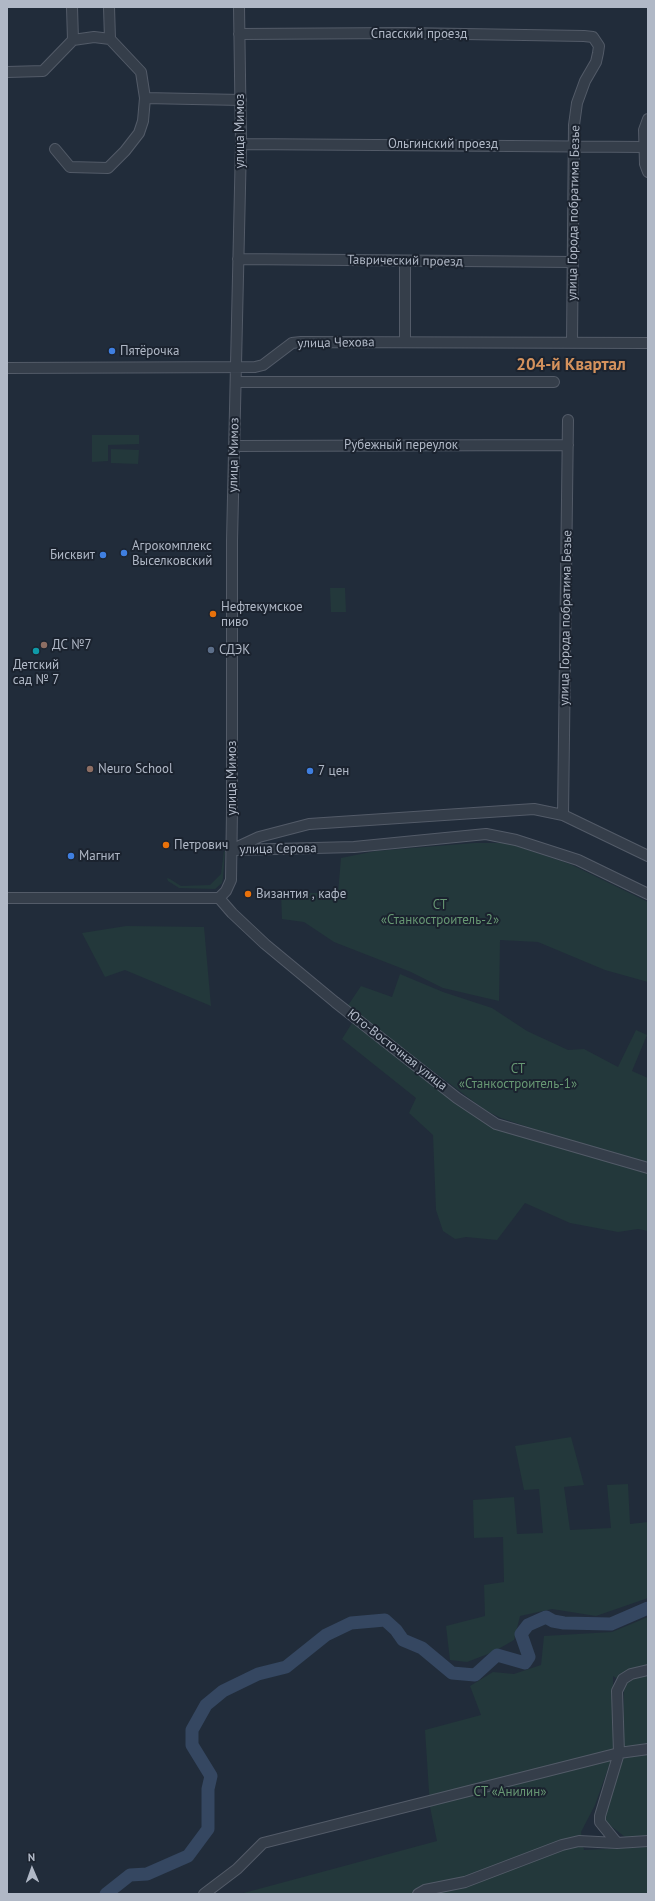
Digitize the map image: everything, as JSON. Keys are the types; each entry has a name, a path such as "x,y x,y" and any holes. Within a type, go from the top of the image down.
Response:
{"street":[{"path":"72,7 73,40"},
{"path":"109,7 110,39"},
{"name":"улица Мимоз","path":"219,898 226,891 231,880 234,446 241,144 239,7"},
{"name":"Спасский проезд","path":"239,34 406,33 584,36 593,38 597,42"},
{"path":"7,72 43,70 73,40 94,37 110,39 141,72 145,98 143,121 139,133 108,168 70,166 55,149"},
{"name":"улица Города побратима Безье","path":"572,342 573,146 578,103 585,81 596,62 599,46 597,42"},
{"path":"145,98 241,100"},
{"path":"648,119 644,130 645,164 648,172"},
{"name":"Ольгинский проезд","path":"241,144 644,147"},
{"name":"Таврический проезд","path":"238,259 573,262"},
{"path":"405,261 405,342"},
{"name":"улица Чехова","path":"7,368 255,367 263,365 292,343 301,342 648,342"},
{"path":"236,382 554,382"},
{"name":"улица Города побратима Безье","path":"563,815 568,420"},
{"name":"Рубежный переулок","path":"234,446 568,445"},
{"name":"улица Серова","path":"231,850 259,837 310,824 534,809 563,815 648,856"},
{"name":"улица Серова","path":"231,850 354,847 486,834 516,840 578,860 648,894"},
{"path":"7,898 219,898"},
{"name":"Юго-Восточная улица","path":"219,898 232,913 266,944 335,1002 457,1098 496,1124 648,1168"},
{"path":"617,1843 603,1827 600,1816 620,1753 616,1699 619,1685 623,1679 631,1674 648,1670"},
{"path":"204,1894 236,1869 263,1843 620,1753 648,1749"},
{"path":"418,1894 425,1890 465,1882 579,1841 617,1843 648,1840"}],"green space":[{"path":"92,435 139,435 139,444 108,445 108,461 92,462"},
{"path":"111,449 139,450 138,464 111,463"},
{"path":"330,588 345,588 346,612 331,612"},
{"name":"СТ «Станкостроитель-2»","path":"474,843 507,843 570,864 648,902 648,982 605,970 538,942 500,940 499,1001 443,988 411,972 334,942 304,922 282,919 281,893 338,893 341,858 376,851"},
{"path":"224,851 222,883 215,889 179,888 168,881 167,878 181,886 210,885 221,874"},
{"path":"126,926 204,927 211,1006 125,970 105,977 82,933"},
{"name":"СТ «Станкостроитель-1»","path":"400,974 443,992 492,1008 527,1031 568,1050 584,1049 618,1067 636,1030 647,1035 632,1071 648,1078 648,1164 549,1134 501,1118 485,1110 347,1007 361,986 392,997"},
{"name":"СТ «Станкостроитель-1»","path":"352,1023 473,1114 648,1172 648,1231 638,1229 618,1232 570,1223 525,1203 497,1240 466,1237 455,1239 443,1231 436,1210 433,1135 409,1113 416,1098 342,1039"},
{"path":"571,1437 584,1485 564,1487 570,1530 611,1528 607,1485 628,1484 630,1524 648,1522 648,1598 596,1616 552,1609 520,1616 514,1640 493,1652 467,1662 450,1660 446,1626 485,1616 484,1585 504,1582 503,1537 474,1538 473,1500 514,1497 517,1534 543,1533 539,1489 524,1490 515,1446"},
{"name":"СТ «Анилин»","path":"648,1617 648,1838 629,1840 603,1820 623,1752 624,1683 613,1676 614,1752 595,1805 581,1832 584,1850 648,1847 648,1894 240,1894 437,1841 430,1807 425,1730 481,1715 470,1686 493,1672 514,1674 541,1665 544,1636 612,1632"}],"waterway":[{"path":"106,1894 130,1875 147,1874 188,1856 208,1829 208,1789 211,1776 192,1745 192,1730 206,1705 223,1691 258,1674 286,1667 326,1635 351,1623 385,1620 396,1630 403,1640 422,1648 452,1673 475,1675 497,1655 525,1663 529,1657 521,1634 528,1625 546,1617 553,1621 564,1623 611,1624 648,1608"}],"place":[{"name":"Пятёрочка","path":"112,351"},
{"name":"Агрокомплекс Выселковский","path":"124,553"},
{"name":"Бисквит","path":"103,555"},
{"name":"Нефтекумское пиво","path":"213,614"},
{"name":"ДС №7","path":"44,645"},
{"name":"СДЭК","path":"211,650"},
{"name":"Детский сад № 7","path":"36,651"},
{"name":"Neuro School","path":"90,769"},
{"name":"7 цен","path":"310,771"},
{"name":"Петрович","path":"166,845"},
{"name":"Магнит","path":"71,856"},
{"name":"Византия , кафе","path":"248,894"}],"district":[{"name":"204-й Квартал","path":"571,365"}]}
